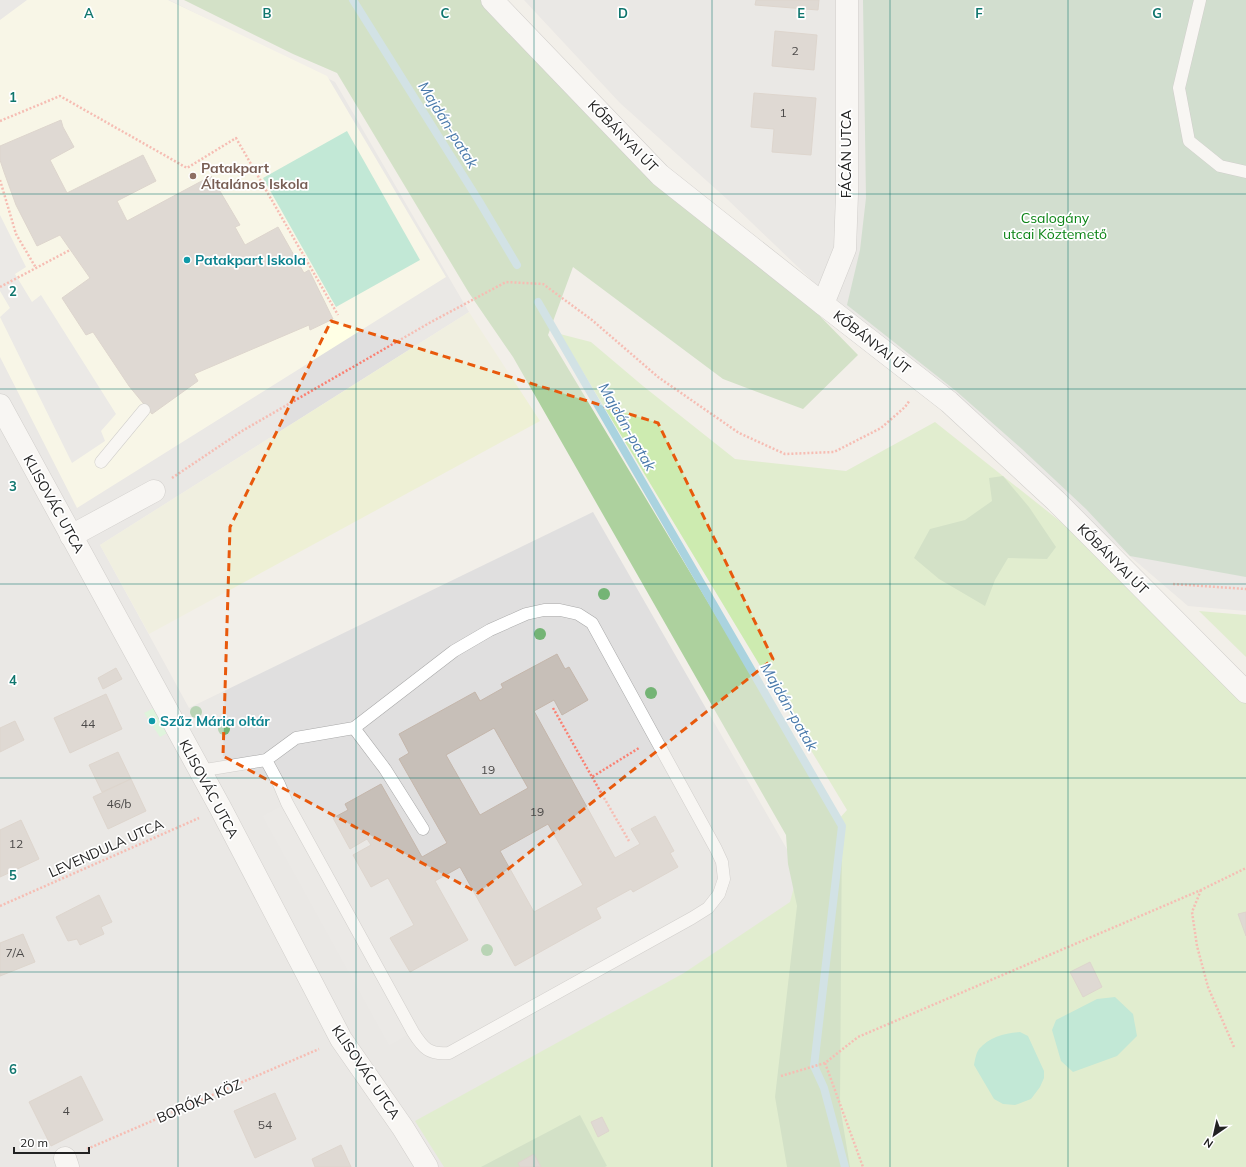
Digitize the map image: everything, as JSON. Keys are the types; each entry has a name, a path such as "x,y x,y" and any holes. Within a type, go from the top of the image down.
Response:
{"street":[{"name":"KŐBÁNYAI ÚT","path":"492,0 660,175 822,304 949,402 1056,501 1246,692"},
{"name":"FÁCÁN UTCA","path":"822,304 845,249 847,194 846,0"},
{"name":"KLISOVÁC UTCA","path":"0,405 221,809 341,1039 403,1128 427,1167"},
{"path":"71,536 154,491"}],"lane":[{"path":"1200,0 1179,88 1189,142 1220,166 1246,172"},
{"path":"101,462 144,410"},
{"path":"199,770 266,760 296,738 354,728 454,651 490,630 526,614 544,610 560,610 578,614 592,622 712,842 722,862 724,879 719,894 708,908 692,918 449,1053 439,1054 431,1052 419,1042 413,1032 287,803 266,760"},
{"path":"354,728 385,769 423,829"}],"path":[{"path":"0,121 60,96 187,168 236,138 338,315"},
{"path":"0,180 16,234 36,268"},
{"path":"0,288 70,250"},
{"path":"154,491 242,431 431,322 506,282 543,284 592,320 658,377 739,433 785,454 834,452 874,432 881,428 905,407 924,382"},
{"path":"1135,581 1246,589"},
{"path":"553,708 629,841"},
{"path":"592,777 655,738"},
{"name":"LEVENDULA UTCA","path":"0,906 221,809"},
{"path":"781,1076 826,1063 858,1036 1201,890 1246,868"},
{"path":"1201,890 1192,912 1197,946 1208,987 1234,1047"},
{"name":"BORÓKA KÖZ","path":"66,1163 341,1039"},
{"path":"826,1063 863,1167"}],"highlighted area":[{"path":"331,321 658,423 773,659 478,893 223,756 230,527"}],"shaded area":[{"path":"0,0 169,0 335,82 469,312 100,545 189,708 593,512 792,858 807,1167 0,1167"},
{"name":"Patakpart Általános Iskola","path":"27,0 168,0 327,76 446,277 77,508 0,357 0,20"},
{"name":"Csalogány utcai Köztemető","path":"524,0 1246,0 1246,611 1188,606 846,313 727,199 620,103"},
{"path":"0,215 26,267 15,274 32,302 41,295 116,414 101,431 105,441 72,463 0,317 10,308 0,291"},
{"path":"469,312 540,421 149,634 100,545"},
{"path":"287,803 413,1032 389,1046 262,816"}],"green space":[{"path":"184,0 492,0 815,311 858,355 803,409 723,379 573,267 548,335 842,826 840,1106 850,1167 787,1167 775,1097 797,906 788,864 786,835 513,357 469,293 337,73 293,54"},
{"name":"Csalogány utcai Köztemető","path":"863,0 1246,0 1246,577 1130,556 1086,509 1022,449 956,391 847,305 860,250 866,198"},
{"path":"347,131 420,260 336,307 263,178"},
{"path":"560,334 591,342 643,386 735,459 846,471 935,422 1066,526 1246,697 1246,1167 444,1167 415,1121 684,973 790,902 801,861 847,810"},
{"path":"1003,476 1029,507 1056,547 1047,559 1008,558 995,580 985,606 939,579 914,558 930,529 965,520 992,501 989,478"},
{"path":"1199,611 1246,615 1246,657"},
{"path":"156,707 169,732 160,737 144,713"},
{"path":"1115,997 1133,1014 1137,1036 1117,1056 1073,1072 1061,1061 1052,1030 1056,1020 1097,999"},
{"path":"1020,1032 1028,1036 1044,1071 1044,1078 1040,1087 1031,1099 1015,1105 1003,1104 994,1099 974,1065 975,1059 979,1049 988,1041 1009,1033"},
{"path":"580,1115 607,1166 481,1167"}],"building":[{"path":"756,0 819,0 818,10 755,5"},
{"path":"775,31 817,35 814,70 772,66"},
{"path":"754,93 816,98 811,155 772,152 774,129 751,127"},
{"name":"Patakpart Iskola","path":"61,120 63,127 74,147 50,160 67,193 143,155 156,181 117,201 127,221 211,176 240,225 235,227 245,245 278,227 304,273 309,270 333,319 310,330 309,325 194,374 198,381 152,414 129,386 93,332 86,335 62,298 90,278 60,235 37,246 16,205 0,160 0,146"},
{"path":"557,654 565,669 569,667 588,700 562,715 554,700 534,711 615,858 640,844 631,829 655,816 674,851 670,853 678,867 633,892 631,889 596,908 601,918 515,966 460,867 435,881 468,940 410,972 390,938 414,925 388,878 371,887 353,855 371,845 367,839 350,849 333,818 348,810 345,804 381,784 422,857 447,843 399,759 409,753 399,734 475,692 480,701 503,688 501,684","holes":["494,728 528,788 480,815 446,755","548,824 583,885 534,912 500,851"]},
{"path":"116,668 122,679 103,689 98,678"},
{"path":"106,694 122,729 70,753 54,718"},
{"path":"15,721 24,740 0,752 0,728"},
{"path":"118,752 131,779 102,792 89,765"},
{"path":"131,779 146,811 108,829 93,797"},
{"path":"21,820 39,859 0,877 0,830"},
{"path":"99,895 112,922 101,927 104,934 80,945 77,939 68,941 56,917"},
{"path":"1246,912 1246,936 1238,914"},
{"path":"23,934 35,962 0,976 0,943"},
{"path":"1090,962 1102,987 1083,997 1070,972"},
{"path":"81,1076 103,1120 51,1146 29,1102"},
{"path":"275,1093 296,1139 255,1158 234,1111"},
{"path":"602,1117 609,1131 598,1137 591,1122"},
{"path":"341,1145 351,1167 315,1167 312,1159"},
{"path":"534,1154 541,1167 520,1167 518,1163"}],"waterway":[{"name":"Majdán-patak","path":"353,0 479,201 517,265"},
{"name":"Majdán-patak","path":"538,302 842,826 814,1066 824,1088 845,1167"}],"place":[{"name":"Patakpart Általános Iskola","path":"193,176"},
{"name":"Patakpart Iskola","path":"187,260"},
{"name":"Szűz Mária oltár","path":"152,721"}]}
